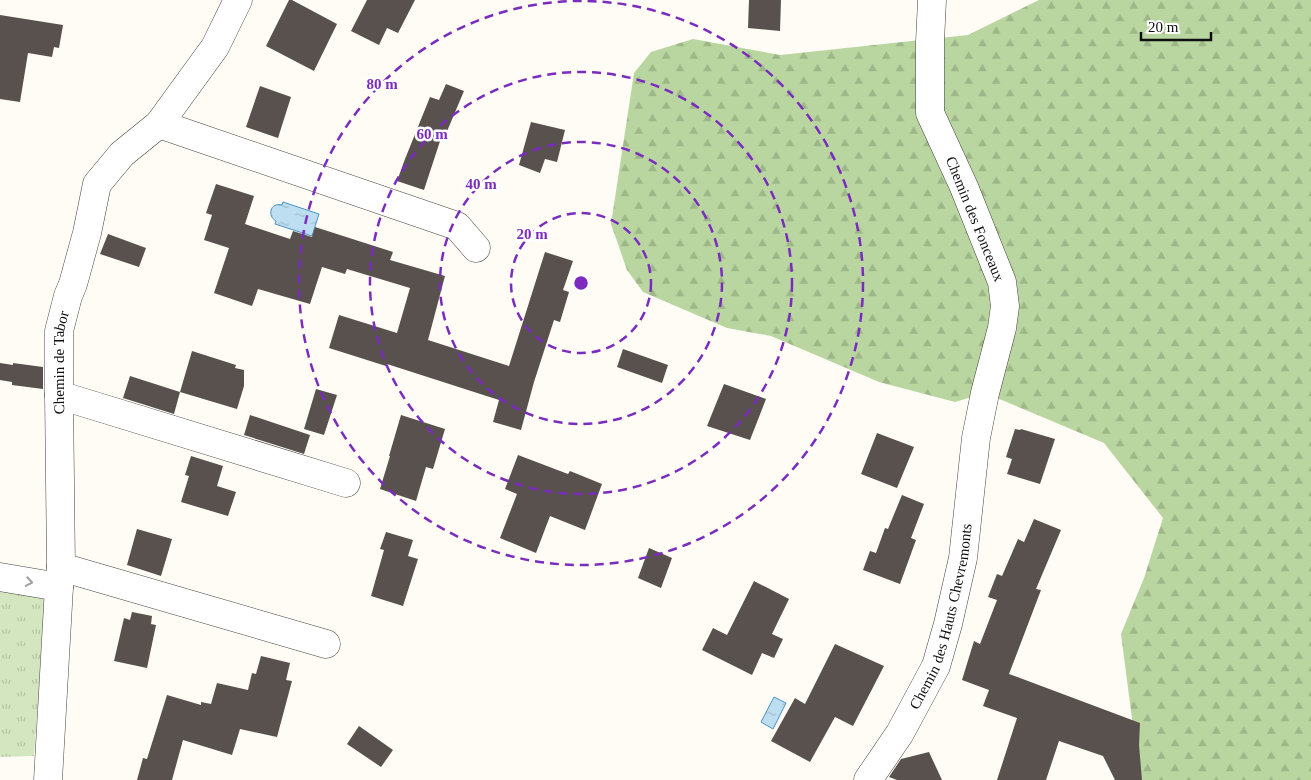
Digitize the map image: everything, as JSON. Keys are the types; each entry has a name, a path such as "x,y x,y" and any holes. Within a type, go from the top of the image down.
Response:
{"street":[{"name":"Chemin de Tabor","path":"48,780 60,577 59,331 87,233 97,184 122,154 159,124 215,47 238,0"},
{"name":"Chemin des Fonceaux","path":"932,0 930,113 964,187 1002,282 1005,306 1002,328 985,393 976,438"},
{"path":"159,124 457,226 476,248"},
{"path":"59,395 346,483"},
{"name":"Chemin des Hauts Chevremonts","path":"868,780 900,733 936,666 963,558 976,438"},
{"path":"0,577 60,577 326,644"}],"green space":[{"path":"1039,0 1311,0 1311,780 1140,780 1121,634 1144,578 1163,518 1104,443 985,393 955,402 879,382 771,336 727,328 643,292 627,270 611,224 634,73 651,52 693,39 780,55 968,35"},
{"path":"0,588 46,595 34,756 0,757"}],"water":[{"path":"283,202 319,214 312,236 275,224 276,221 271,216 272,207 282,205"},
{"path":"774,697 786,703 773,729 761,722"}],"building":[{"path":"289,0 337,24 314,71 266,46"},
{"path":"367,0 415,0 398,33 387,28 379,45 351,31"},
{"path":"749,0 781,0 780,31 748,28"},
{"path":"0,15 63,25 59,48 54,47 52,57 28,53 20,102 0,99"},
{"path":"446,84 464,91 445,136 442,135 424,190 397,181 430,97 439,100"},
{"path":"260,86 291,97 278,138 246,127"},
{"path":"531,122 565,130 557,162 545,159 540,173 519,165"},
{"path":"216,184 254,196 245,224 290,239 293,231 312,237 315,227 393,252 390,260 445,276 428,340 509,366 545,252 573,261 563,290 569,292 560,322 554,320 521,430 493,422 499,400 387,364 386,366 329,348 339,315 397,333 410,288 347,269 345,274 322,267 310,304 258,289 252,306 214,293 229,248 204,240 212,215 206,213"},
{"path":"108,234 146,248 139,267 100,254"},
{"path":"623,349 668,365 662,383 617,367"},
{"path":"192,351 236,365 235,368 244,370 244,386 237,409 180,392"},
{"path":"0,363 43,367 43,389 12,385 12,382 0,380"},
{"path":"130,376 180,392 174,414 123,398"},
{"path":"724,384 766,399 750,440 707,426"},
{"path":"316,389 337,395 324,435 304,429"},
{"path":"250,415 310,435 304,454 244,435"},
{"path":"401,415 445,429 433,469 426,467 416,501 380,489"},
{"path":"1015,429 1055,439 1040,484 1007,474 1012,459 1006,457"},
{"path":"877,433 914,447 897,488 861,474"},
{"path":"518,455 568,474 570,471 602,484 585,530 550,516 536,553 500,538 517,494 505,489"},
{"path":"191,456 223,466 217,486 236,492 228,516 181,502 189,476 185,475"},
{"path":"902,495 924,504 911,538 916,540 900,584 863,570 870,551 876,553 885,528 888,529"},
{"path":"1034,519 1061,530 1036,589 1041,590 1009,674 1140,723 1139,745 1142,780 1115,780 1103,756 1059,741 1046,780 997,780 1017,718 983,706 989,690 962,680 974,641 980,644 997,600 988,597 997,574 1002,576 1018,539 1024,542"},
{"path":"137,529 172,539 161,576 127,565"},
{"path":"386,532 413,540 408,556 418,559 403,606 371,596 384,550 380,549"},
{"path":"649,548 672,558 661,588 638,578"},
{"path":"754,581 789,599 772,634 783,639 774,658 762,653 752,675 702,650 713,628 727,635"},
{"path":"132,612 152,616 151,624 156,625 147,668 114,661 124,618 130,620"},
{"path":"835,644 884,666 853,726 835,717 810,762 771,741 795,698 805,704"},
{"path":"261,656 290,663 286,680 292,681 277,737 240,729 232,755 183,740 172,780 137,780 143,758 147,759 167,695 201,705 201,702 211,704 217,683 248,690 252,673 256,674"},
{"path":"359,726 393,750 381,767 347,744"},
{"path":"929,752 942,780 897,780 889,777 901,759"}]}
